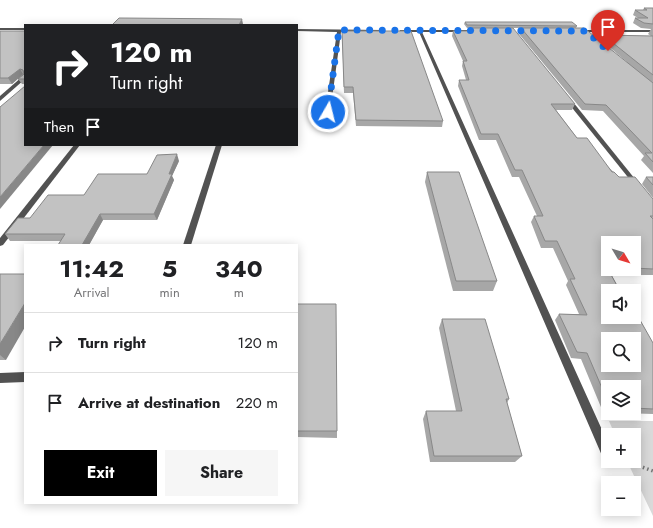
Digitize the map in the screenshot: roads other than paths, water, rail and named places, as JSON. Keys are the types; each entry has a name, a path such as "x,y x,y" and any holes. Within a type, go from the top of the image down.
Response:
{"street":[{"path":"1,29 24,29"},
{"path":"298,30 391,31"},
{"path":"328,112 339,30"},
{"path":"398,31 490,31"},
{"path":"420,31 601,440"},
{"path":"571,31 653,32"},
{"path":"586,31 591,36"},
{"path":"0,99 24,78"},
{"path":"563,93 643,192"},
{"path":"0,243 76,146"},
{"path":"187,244 219,146"},
{"path":"0,378 24,377"}]}
